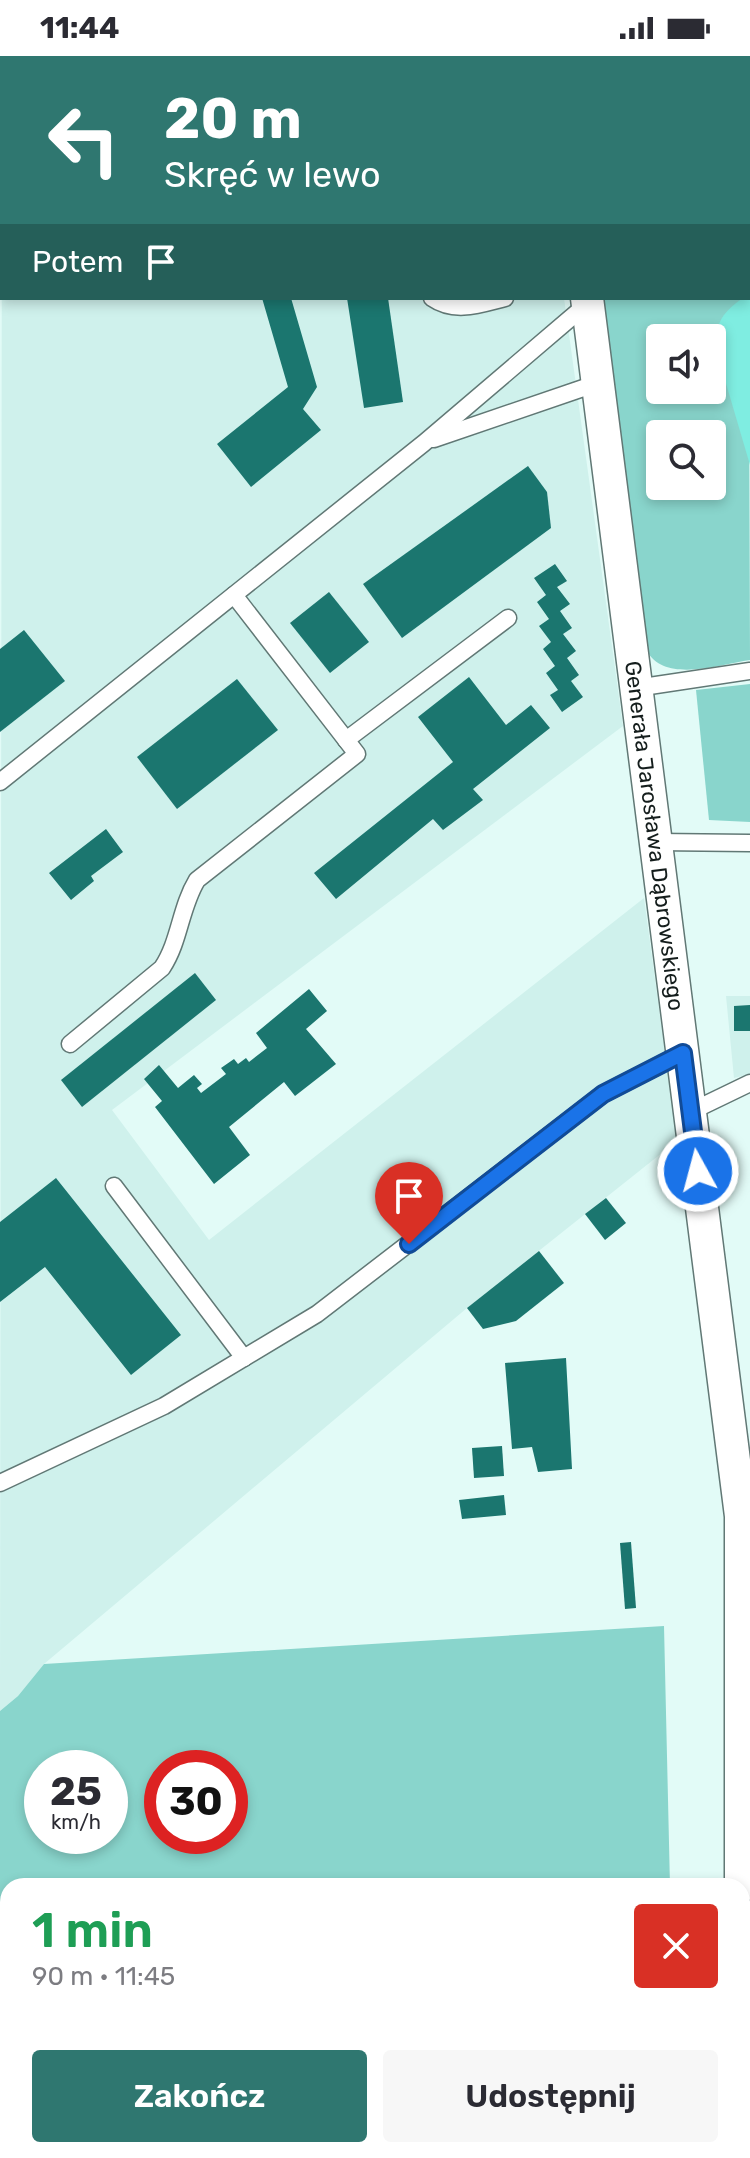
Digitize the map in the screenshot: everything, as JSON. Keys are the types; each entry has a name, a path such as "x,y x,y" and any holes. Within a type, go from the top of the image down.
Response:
{"street":[{"name":"Generała Jarosława Dąbrowskiego","path":"587,301 595,384 690,1112 746,1516 741,1878"}],"lane":[{"path":"436,300 449,306 462,307 495,300"},
{"path":"0,782 424,443 587,301"},
{"path":"424,443 595,384"},
{"path":"70,1044 162,968 171,955 186,898 197,880 357,754 234,595"},
{"path":"346,740 508,618"},
{"path":"636,688 750,671"},
{"path":"656,842 750,843"},
{"path":"0,1483 164,1406 317,1314 603,1094 683,1053"},
{"path":"690,1112 750,1083"},
{"path":"114,1186 244,1358"}],"shaded area":[{"path":"2,300 564,300 623,726 112,1110 209,1240 644,898 677,1141 467,1308 44,1664 18,1696 0,1711"},
{"path":"603,300 749,300 750,660 694,669 667,667 655,661 647,651"},
{"path":"740,300 750,300 750,465 726,383 726,324 720,324"},
{"path":"750,684 750,822 709,820 696,690"},
{"path":"726,996 750,996 750,1074 734,1078"},
{"path":"664,1626 670,1878 0,1878 0,1711 18,1696 44,1664"}],"building":[{"path":"263,300 292,300 317,387 303,409 321,430 251,487 217,444 288,387"},
{"path":"347,300 388,300 403,402 364,408"},
{"path":"528,466 547,492 551,528 402,638 363,584"},
{"path":"555,564 567,581 557,587 570,604 560,611 572,628 563,634 576,651 567,658 579,675 571,681 583,697 562,712 550,695 558,690 546,673 555,666 543,649 551,642 539,626 549,619 537,602 546,595 534,578"},
{"path":"329,592 369,642 330,673 290,623"},
{"path":"24,630 65,681 0,732 0,649"},
{"path":"469,677 506,725 531,705 550,728 473,789 483,800 443,830 433,819 336,899 314,873 453,762 418,717"},
{"path":"237,679 278,730 177,809 137,757"},
{"path":"106,829 123,852 91,876 94,881 71,900 49,873"},
{"path":"195,973 216,1000 82,1107 61,1080"},
{"path":"309,989 327,1011 306,1029 336,1064 295,1096 284,1082 229,1127 250,1155 214,1184 155,1107 162,1101 144,1079 159,1065 178,1088 194,1075 202,1084 197,1088 201,1093 226,1074 221,1068 234,1059 238,1064 246,1058 249,1062 267,1048 256,1033"},
{"path":"750,1005 750,1031 734,1031 734,1006"},
{"path":"56,1178 181,1335 131,1375 45,1267 0,1302 0,1222"},
{"path":"606,1198 626,1223 605,1240 585,1214"},
{"path":"539,1251 564,1283 516,1321 483,1329 467,1308"},
{"path":"566,1358 572,1469 538,1472 532,1447 512,1449 505,1363"},
{"path":"502,1446 504,1476 474,1478 472,1448"},
{"path":"504,1495 506,1515 462,1519 459,1500"},
{"path":"631,1542 636,1608 625,1609 620,1543"}],"route":[{"path":"409,1244 603,1094 683,1053 698,1171"}]}
